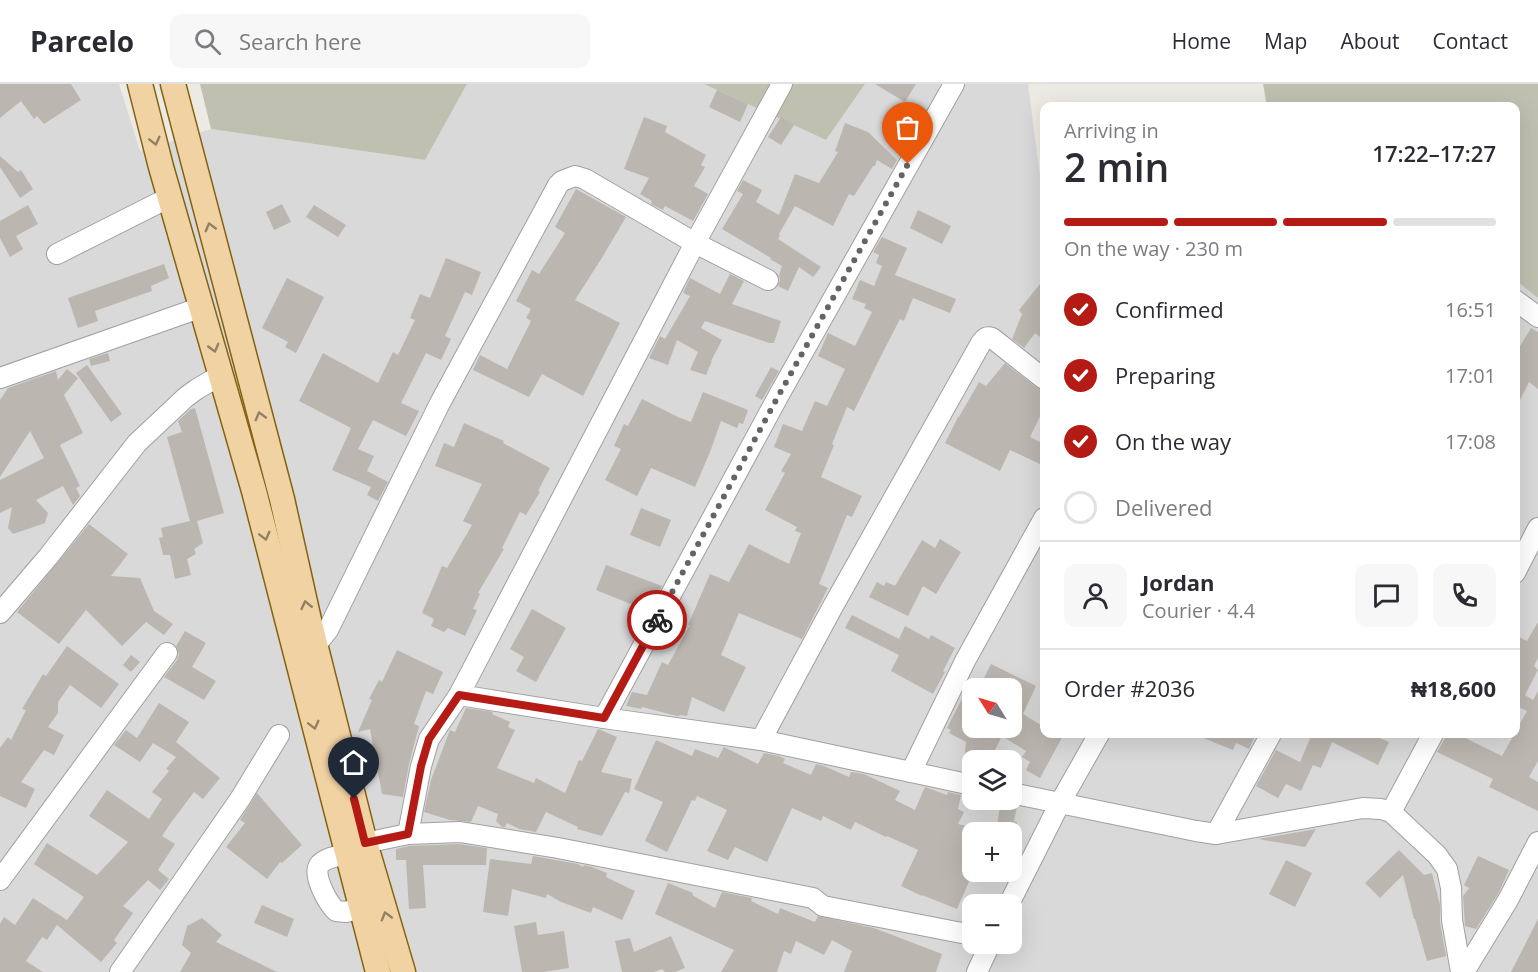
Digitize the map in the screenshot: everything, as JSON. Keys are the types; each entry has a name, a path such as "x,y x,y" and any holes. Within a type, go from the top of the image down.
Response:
{"main road":[{"path":"140,84 238,439 356,848 403,972"},
{"path":"173,84 282,499 316,645 356,848 361,908 378,972"}],"street":[{"path":"408,834 421,766 429,739 459,695 695,243 782,84"},
{"path":"604,718 780,393 954,84"},
{"path":"316,645 328,630 440,402 562,181 575,176 585,179 695,243 768,280"},
{"path":"57,254 170,197"},
{"path":"1520,304 1538,317"},
{"path":"0,378 202,307"},
{"path":"761,740 832,608 981,343 985,338 992,338 1040,376"},
{"path":"0,613 48,557 137,443 186,397 221,375"},
{"path":"911,772 965,661 1040,525"},
{"path":"1520,563 1538,528"},
{"path":"0,880 167,653"},
{"path":"459,695 761,740 962,783"},
{"path":"120,972 234,808 279,735"},
{"path":"1014,894 1060,803 1097,738"},
{"path":"1216,834 1269,738"},
{"path":"1391,812 1431,738"},
{"path":"1022,795 1216,834 1363,808 1391,812 1437,855 1447,869 1451,888 1452,920 1463,972"},
{"path":"361,908 346,912 336,911 318,880 318,868 321,863 356,848 408,834 460,832 558,848 813,898 824,906 962,933"},
{"path":"1463,972 1508,900 1538,842"},
{"path":"977,972 985,954"}],"shaded area":[{"path":"0,84 119,84 140,151 211,129 425,160 467,84 704,84 826,140 865,84 1028,84 1040,176 1040,738 1520,738 1520,284 1538,298 1538,972 0,972"},
{"path":"200,84 467,84 425,160 211,129"},
{"path":"704,84 865,84 826,140"},
{"path":"1263,84 1538,84 1538,298 1520,284 1520,102 1266,102"}],"building":[{"path":"0,84 71,84 81,100 44,124 37,116 34,119 21,101 0,118"},
{"path":"875,84 916,84 905,102"},
{"path":"717,90 748,104 740,122 709,107"},
{"path":"644,117 667,126 665,132 706,155 701,165 705,167 694,186 708,194 693,221 665,206 663,210 651,204 652,201 640,194 649,178 624,169"},
{"path":"781,117 794,125 781,145 768,137"},
{"path":"845,123 868,132 897,160 892,169 877,160 854,196 849,194 833,226 795,206 778,239 821,267 813,277 799,267 788,291 778,286 782,266 722,229 743,194 737,191 743,180 762,190 756,202 779,215 795,174 819,183 838,152 835,151"},
{"path":"0,156 18,172 21,170 33,189 20,198 0,167"},
{"path":"576,189 626,217 575,300 620,323 583,396 542,374 529,397 473,370 480,355 507,369 531,321 526,318 531,309 516,301 532,270 539,274 565,233 555,227"},
{"path":"282,204 291,222 274,230 266,212"},
{"path":"28,205 38,224 16,236 23,249 10,257 0,238 0,221"},
{"path":"314,205 346,225 338,237 306,217"},
{"path":"918,210 951,226 942,244 910,228"},
{"path":"882,237 907,248 895,275 956,299 950,313 913,298 904,321 900,319 854,411 847,407 821,477 862,496 852,517 847,515 819,584 828,588 802,639 739,613 721,655 746,667 724,712 692,697 687,716 626,706 632,692 647,695 662,662 668,665 690,625 688,625 710,574 729,582 749,544 789,564 801,533 795,531 797,527 765,510 785,473 781,471 791,454 774,447 783,424 802,431 815,401 827,406 845,369 818,356 828,333 855,346 872,312 864,308 866,304 852,299 860,280 874,286 882,266 876,263 879,255 873,252"},
{"path":"446,258 481,272 472,295 465,292 445,336 451,339 441,360 426,353 401,403 419,411 406,436 373,420 358,449 374,456 367,471 388,482 378,501 367,495 371,487 332,470 351,428 299,401 323,353 378,383 393,352 398,355 415,320 410,318 420,294 430,298"},
{"path":"164,264 169,278 151,286 152,291 95,311 98,321 78,328 68,298"},
{"path":"730,274 744,281 732,304 781,321 774,343 705,321 701,328 722,340 706,375 690,370 698,352 677,340 668,365 649,358 660,336 665,339 690,296 683,293 690,278 720,294"},
{"path":"287,278 324,297 296,353 285,347 288,342 262,328"},
{"path":"1040,284 1040,337 1035,333 1024,348 1012,339 1022,314 1019,310"},
{"path":"1531,328 1538,332 1538,389 1529,382 1520,400 1520,346"},
{"path":"108,353 110,361 91,366 89,359"},
{"path":"1005,363 1040,389 1040,416 1030,437 1040,442 1040,464 1010,450 1000,471 945,443 979,382 986,386"},
{"path":"87,365 122,414 111,422 76,373"},
{"path":"771,367 779,371 762,400 755,396"},
{"path":"67,369 78,378 64,395 83,433 60,445 80,486 76,488 80,496 73,505 63,486 36,500 48,513 45,523 13,534 8,528 12,507 0,513 0,480 44,458 30,431 0,477 0,400 8,388 56,371 58,380"},
{"path":"703,392 748,410 743,424 739,423 737,428 721,421 695,487 651,468 637,496 605,480 621,449 614,446 624,424 628,426 642,399 691,422"},
{"path":"195,408 224,513 197,521 203,543 194,549 196,554 187,559 191,575 175,579 170,555 163,555 159,538 163,537 161,528 190,521 167,437 182,432 178,421"},
{"path":"464,423 504,441 503,443 550,468 538,491 540,492 526,515 520,512 502,548 504,549 478,593 480,594 473,609 477,610 465,636 448,628 444,632 431,626 434,619 422,613 442,566 447,568 472,525 463,521 482,484 435,466 444,443 454,447"},
{"path":"641,508 671,520 660,547 630,535"},
{"path":"89,524 128,554 111,576 140,578 154,611 173,624 164,635 146,622 122,646 86,610 59,644 17,612"},
{"path":"940,539 961,552 936,594 923,586 908,616 869,597 877,582 884,586 886,582 895,586 922,540 935,548"},
{"path":"606,565 662,586 648,611 596,590"},
{"path":"532,609 566,628 536,682 516,671 524,657 510,649"},
{"path":"852,615 899,639 905,626 929,639 931,635 955,648 933,694 891,671 899,655 845,628"},
{"path":"1538,622 1538,658 1534,666 1538,670 1525,695 1533,700 1538,691 1538,761 1529,777 1538,782 1538,811 1489,787 1493,779 1437,752 1444,738 1465,738 1502,756 1512,738 1520,738 1520,724 1527,711 1520,708 1520,638 1527,641"},
{"path":"185,631 206,643 192,667 216,681 204,700 164,677 177,660 179,654 176,646"},
{"path":"67,646 119,684 101,708 70,685 58,702 58,713 48,727 64,735 54,755 44,750 21,782 35,789 26,808 0,796 0,748 8,737 11,740 26,710 22,709 43,674 46,676"},
{"path":"397,650 443,672 433,694 426,691 414,724 419,726 403,797 382,794 370,729 358,732 372,700 369,699 379,680 382,682"},
{"path":"131,655 140,662 131,672 123,665"},
{"path":"991,664 1020,678 984,678"},
{"path":"1022,679 1036,686 1023,714 1040,725 1040,738 1062,738 1040,778 1026,770 1030,762 1022,757 1026,751 1005,738 1022,738"},
{"path":"962,699 962,738 1001,738 995,750 965,750 966,742 949,733 951,730 947,728"},
{"path":"159,703 189,722 176,742 220,778 203,799 194,792 162,836 175,844 158,870 169,879 160,890 148,880 123,906 133,913 114,940 117,943 101,962 57,925 47,940 42,937 26,961 43,972 0,972 0,924 4,917 15,925 33,898 67,920 84,897 34,864 47,843 97,875 128,842 89,816 107,790 149,819 162,799 152,792 169,771 166,769 176,757 153,743 140,762 114,745 126,730 137,738"},
{"path":"466,708 493,712 492,714 510,722 508,727 515,730 497,768 534,783 536,778 565,793 579,760 582,761 598,729 617,737 601,772 632,779 629,793 625,792 602,836 577,829 578,827 546,812 536,832 519,829 507,823 505,827 502,827 496,821 498,814 478,806 471,822 450,820 424,812 431,780 450,730 455,732"},
{"path":"1203,738 1254,738 1249,749 1236,743 1233,750"},
{"path":"1310,738 1380,738 1389,742 1378,765 1332,742 1321,768 1313,765 1301,791 1286,784 1278,798 1256,786 1276,750 1300,762"},
{"path":"656,740 692,756 695,749 718,758 724,747 758,764 764,753 779,756 785,759 783,763 811,775 816,764 849,777 851,772 864,774 900,791 895,800 915,810 925,787 947,795 948,792 961,795 958,809 964,812 958,824 962,825 962,882 969,882 957,909 922,896 901,886 918,850 855,822 851,830 823,816 821,821 792,808 767,862 735,847 728,860 707,851 727,810 697,796 695,801 692,800 667,852 645,841 663,802 634,789"},
{"path":"257,793 302,845 282,863 280,862 267,879 226,847 245,823 240,820"},
{"path":"999,810 1016,810 1014,821 1017,822 998,822"},
{"path":"1316,829 1305,847 1258,839"},
{"path":"459,844 487,848 486,865 423,865 426,908 409,909 406,860 396,860 396,849 409,846"},
{"path":"1399,850 1424,875 1432,873 1440,905 1440,922 1446,956 1427,961 1403,875 1380,898 1365,883"},
{"path":"533,856 592,867 607,873 606,877 635,891 622,920 593,907 591,913 547,894 546,898 512,889 508,916 483,912 490,859 531,864"},
{"path":"1478,856 1509,870 1498,894 1476,929 1465,926 1463,896 1469,888 1464,885"},
{"path":"1286,860 1312,873 1295,907 1269,894"},
{"path":"668,883 693,893 692,895 715,908 722,892 752,898 751,901 778,914 780,908 815,922 818,916 874,928 942,954 936,972 844,972 852,951 832,940 824,955 796,941 791,954 784,951 777,972 721,972 734,950 655,914"},
{"path":"262,905 294,919 287,937 254,923"},
{"path":"202,918 222,935 216,942 277,972 180,972 191,953 182,945 187,926"},
{"path":"1538,919 1538,972 1511,972"},
{"path":"536,922 538,935 564,931 569,968 522,972 514,926"},
{"path":"671,936 685,968 675,972 665,972 662,969 654,972 622,972 615,941 630,938 634,952"}],"way so far":[{"path":"657,620 908,164"}],"route":[{"path":"354,799 365,843 408,834 421,766 429,739 459,695 604,718 657,620"}]}
